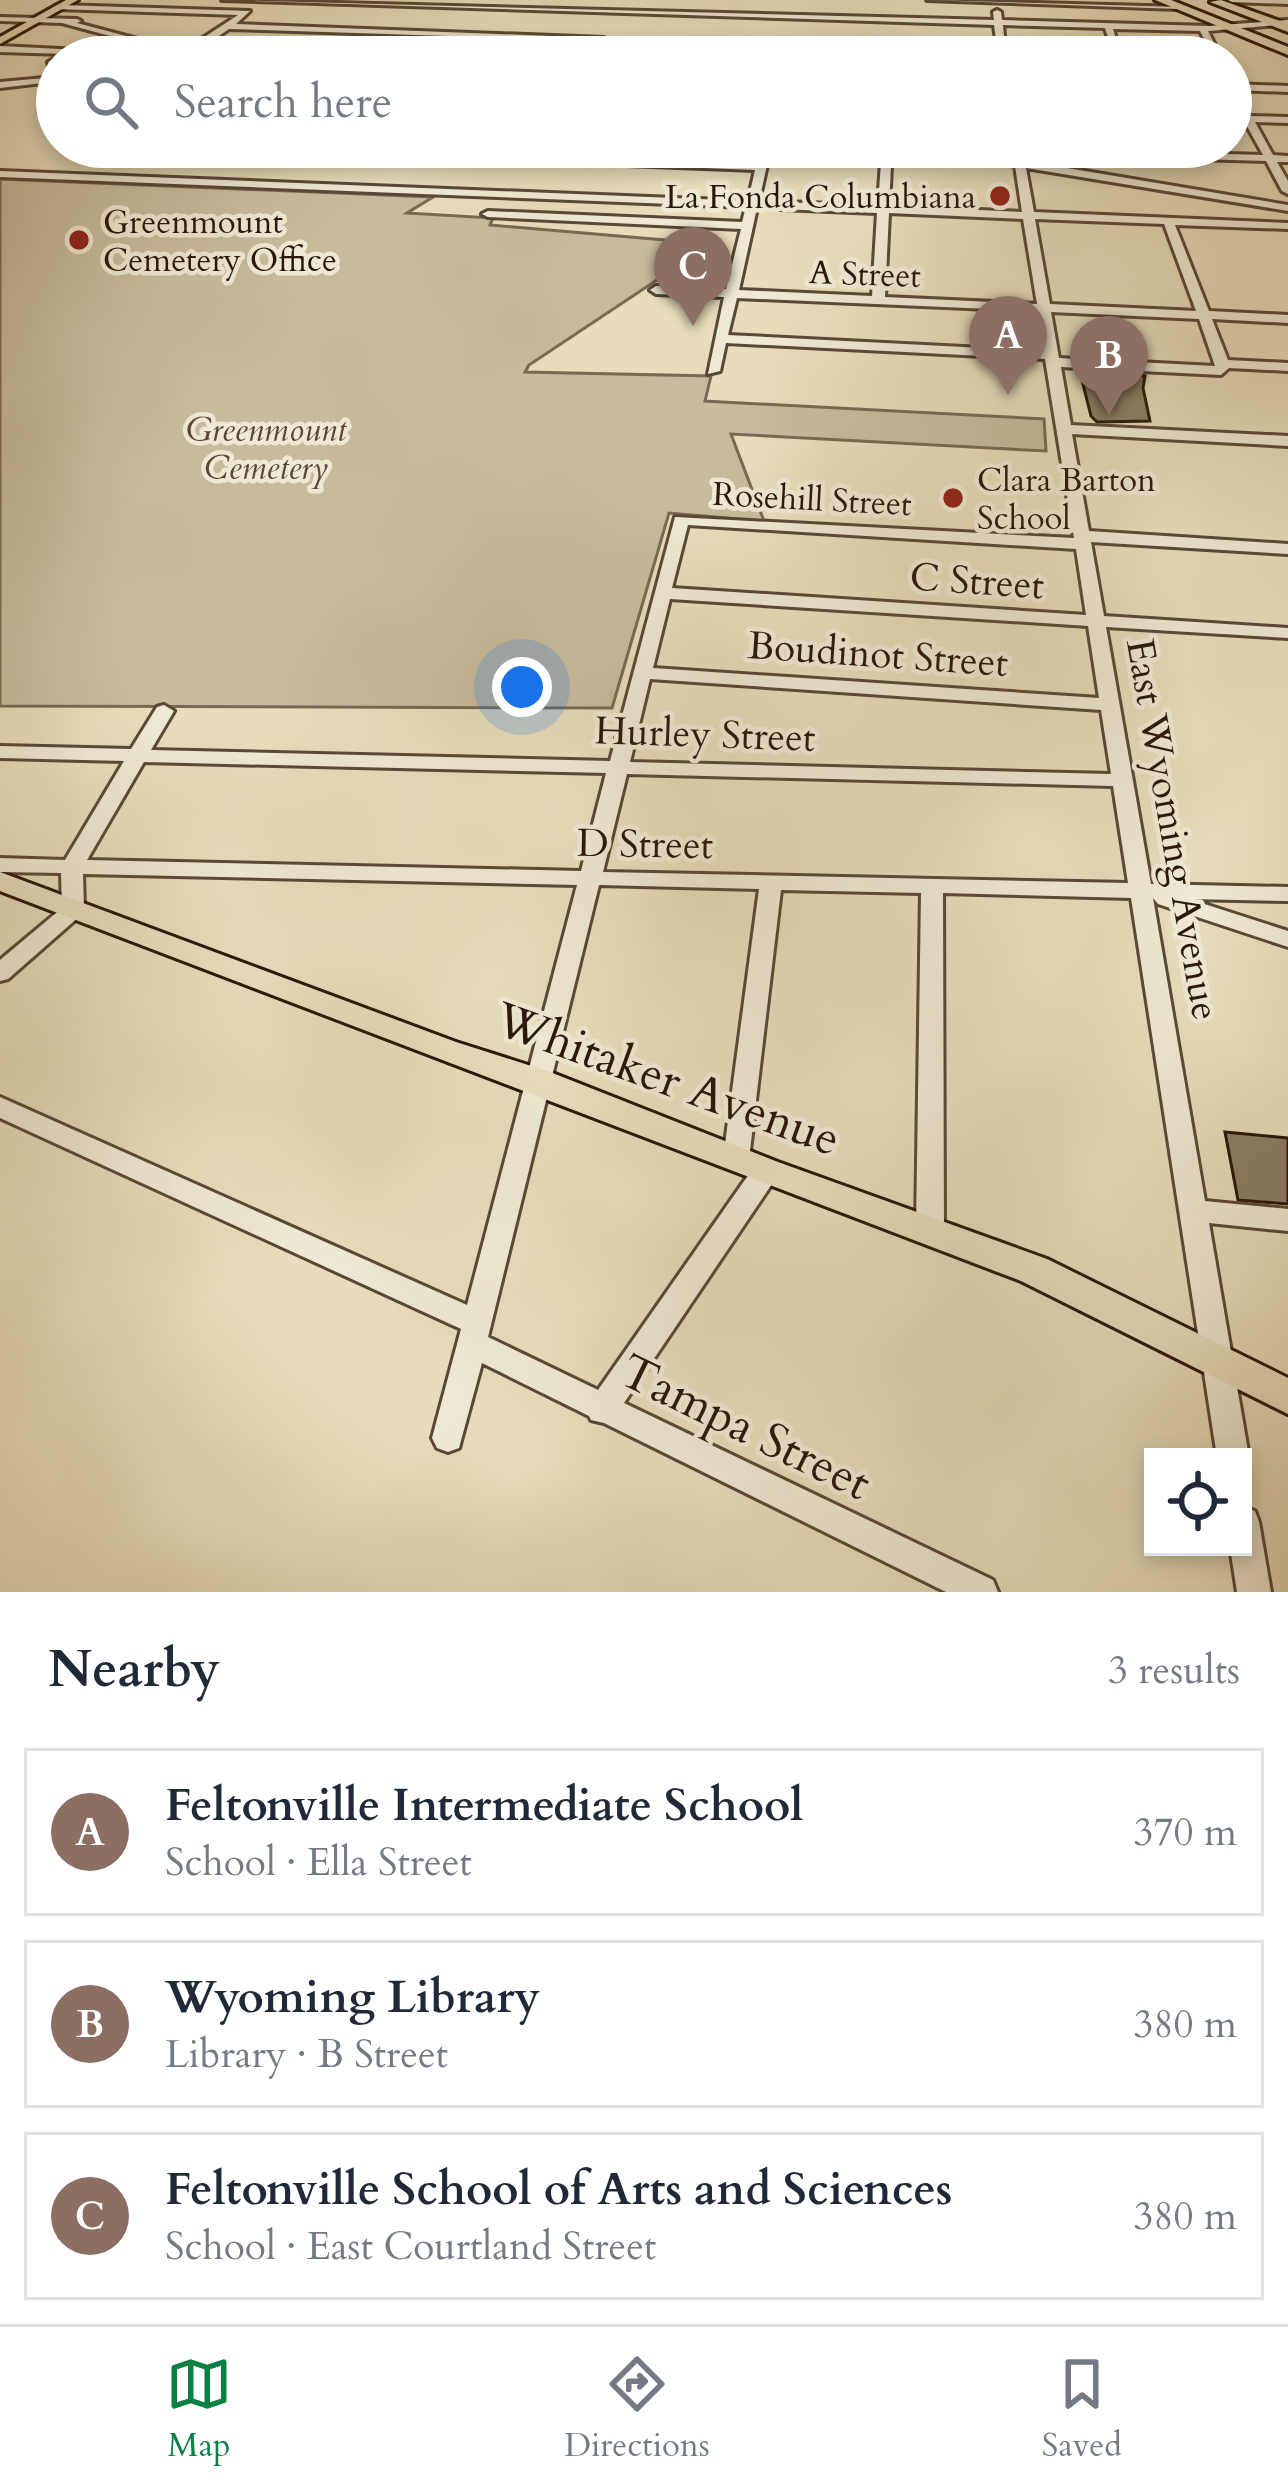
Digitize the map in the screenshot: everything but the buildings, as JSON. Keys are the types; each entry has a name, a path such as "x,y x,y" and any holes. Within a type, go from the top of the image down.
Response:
{"highway":[{"path":"1161,0 1180,3 1288,48"},
{"path":"1210,0 1285,24"},
{"path":"1231,0 1285,24"}],"main road":[{"path":"0,45 73,0"},
{"name":"Whitaker Avenue","path":"0,881 929,1228 1034,1270 1288,1396"}],"street":[{"path":"226,0 441,3 616,12 711,6"},
{"path":"574,0 711,6 754,16 1203,29 1285,24"},
{"path":"754,16 760,0"},
{"path":"798,17 803,0"},
{"path":"932,0 1180,3"},
{"path":"1231,0 1288,2"},
{"path":"212,36 264,1"},
{"path":"601,36 624,1"},
{"path":"996,1 1000,36"},
{"path":"1064,2 1069,25"},
{"path":"411,32 441,3"},
{"path":"1120,5 1128,27"},
{"path":"60,7 693,26 711,6"},
{"path":"0,19 128,23"},
{"path":"36,20 98,36"},
{"path":"206,26 537,36"},
{"path":"1108,26 1111,36"},
{"path":"1203,29 1206,36"},
{"path":"0,45 36,51"},
{"path":"0,85 36,81"},
{"path":"1252,87 1288,89"},
{"path":"1252,119 1288,120"},
{"path":"1252,126 1286,184"},
{"path":"1252,157 1288,158"},
{"path":"517,168 488,214 748,226"},
{"path":"713,371 761,168"},
{"path":"878,301 886,168"},
{"name":"East Wyoming Avenue","path":"1021,168 1232,1448"},
{"path":"1039,168 1288,208"},
{"path":"0,174 1288,226"},
{"path":"722,339 1221,370 1223,364 1168,221"},
{"name":"A Street","path":"656,290 1288,319"},
{"path":"1223,364 1288,367"},
{"path":"1065,429 1288,441"},
{"name":"Rosehill Street","path":"662,592 681,520 1288,549"},
{"path":"448,1438 662,592"},
{"name":"C Street","path":"662,592 1288,633"},
{"name":"Boudinot Street","path":"642,673 1109,705"},
{"path":"0,973 74,910 72,866 164,711"},
{"name":"Hurley Street","path":"0,752 1119,780"},
{"name":"D Street","path":"0,865 1288,894"},
{"path":"602,1410 751,1165 771,882"},
{"path":"929,1228 932,886"},
{"path":"1142,892 1288,939"},
{"name":"Tampa Street","path":"0,1106 474,1333 602,1410 981,1592"},
{"path":"1196,1210 1288,1220"},
{"path":"1248,1556 1254,1592"}],"green space":[{"name":"Greenmount Cemetery","path":"0,179 433,197 407,213 493,218 490,225 711,244 525,372 711,376 705,401 1044,419 1046,451 731,434 764,521 669,513 612,708 0,706"}],"place":[{"name":"La Fonda Columbiana","path":"1000,196"},
{"name":"Greenmount Cemetery Office","path":"79,240"},
{"name":"Feltonville School of Arts and Sciences","path":"693,326"},
{"name":"Feltonville Intermediate School","path":"1008,395"},
{"name":"Wyoming Library","path":"1109,415"},
{"name":"Clara Barton School","path":"953,498"}]}
